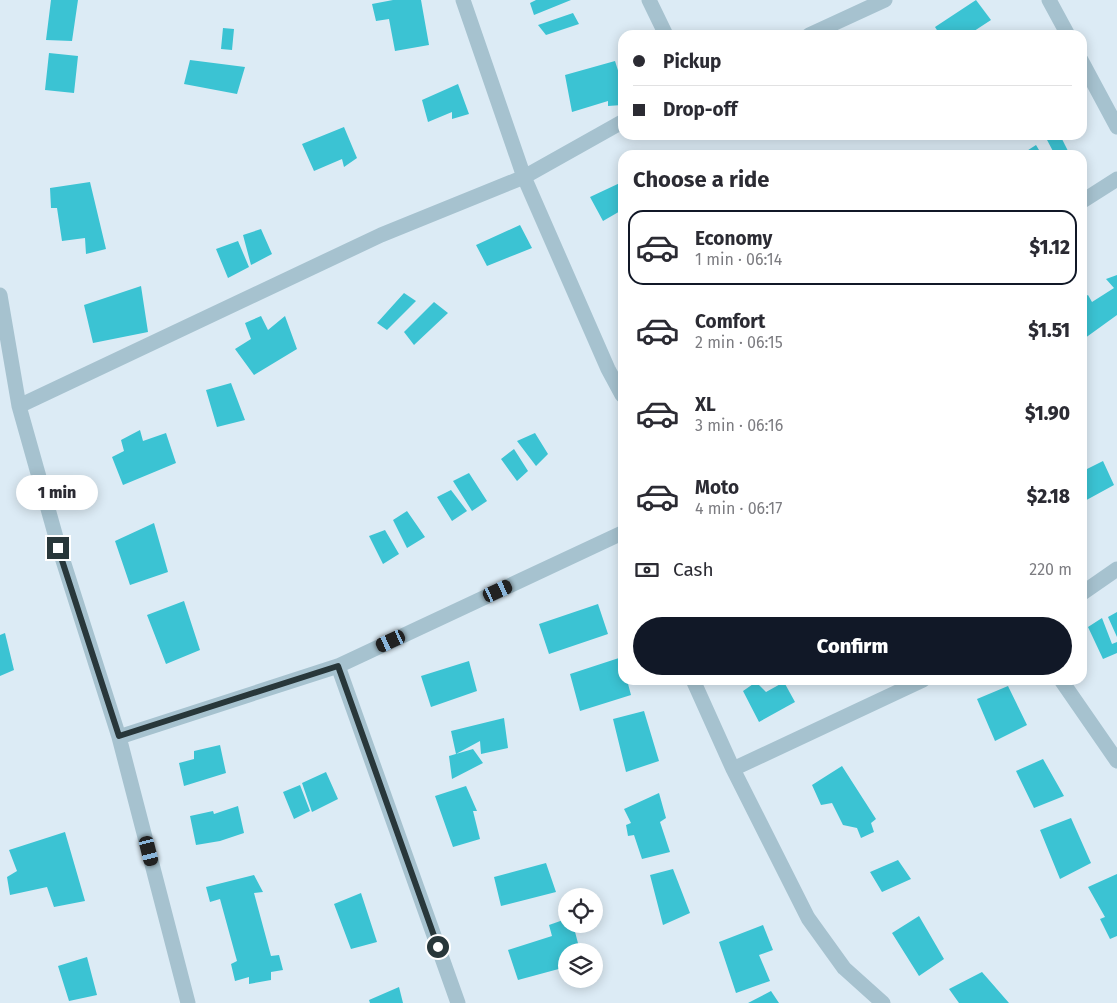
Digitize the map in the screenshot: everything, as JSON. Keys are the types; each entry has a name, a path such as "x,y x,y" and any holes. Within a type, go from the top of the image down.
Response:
{"street":[{"path":"463,0 524,177 608,369 618,388"},
{"path":"649,0 664,30"},
{"path":"820,30 884,0"},
{"path":"1049,0 1065,30"},
{"path":"1087,71 1117,127"},
{"path":"19,406 381,235 524,177 618,124"},
{"path":"1087,198 1117,180"},
{"path":"0,295 19,406 58,548 119,736 188,1003"},
{"path":"119,736 338,666 618,535"},
{"path":"1087,590 1117,569"},
{"path":"338,666 458,1003"},
{"path":"695,685 808,918 844,968 883,1003"},
{"path":"734,768 912,685"},
{"path":"1064,685 1117,761"}],"building":[{"path":"51,0 78,0 72,41 46,40"},
{"path":"393,0 421,0 429,45 395,51 389,19 376,21 372,4"},
{"path":"536,0 571,0 534,15 530,3"},
{"path":"976,0 991,20 976,30 937,30 935,27"},
{"path":"573,13 579,24 546,35 538,25"},
{"path":"223,28 234,29 232,50 221,49"},
{"path":"49,53 78,56 74,93 45,90"},
{"path":"190,60 245,67 237,94 184,84"},
{"path":"615,61 618,70 618,105 608,106 608,101 572,112 565,75"},
{"path":"458,84 469,114 452,119 452,112 428,122 422,100"},
{"path":"344,127 357,158 344,167 342,159 314,171 302,144"},
{"path":"1047,140 1062,140 1068,150 1052,150"},
{"path":"1036,145 1039,150 1028,150"},
{"path":"90,182 106,249 86,254 85,238 62,241 57,208 51,208 50,188"},
{"path":"618,184 618,212 603,221 590,197"},
{"path":"520,225 532,248 487,266 476,245"},
{"path":"261,229 272,254 251,265 243,235"},
{"path":"238,241 249,267 228,278 216,249"},
{"path":"1117,275 1117,315 1087,337 1087,295 1092,302 1114,288 1106,279"},
{"path":"141,286 148,332 93,343 84,305"},
{"path":"404,293 416,301 387,330 377,323"},
{"path":"434,302 448,313 414,345 404,332"},
{"path":"261,316 268,330 285,316 297,349 254,375 235,349 251,339 245,323"},
{"path":"231,383 245,420 217,427 206,390"},
{"path":"140,430 143,441 166,433 176,463 123,485 112,457 124,451 121,440"},
{"path":"535,433 548,454 536,466 517,441"},
{"path":"514,449 528,471 517,481 501,459"},
{"path":"1103,461 1114,485 1087,500 1087,469"},
{"path":"469,473 487,501 472,511 453,481"},
{"path":"451,490 467,511 452,521 437,497"},
{"path":"407,511 425,537 407,548 393,520"},
{"path":"154,523 168,572 130,585 115,541"},
{"path":"385,530 399,554 383,564 369,536"},
{"path":"184,601 200,650 166,664 147,615"},
{"path":"598,604 608,634 549,654 539,624"},
{"path":"1117,612 1117,637 1108,617"},
{"path":"1102,618 1112,644 1117,642 1117,653 1103,659 1088,627"},
{"path":"5,633 14,670 0,676 0,635"},
{"path":"618,658 618,685 628,685 631,695 580,711 570,674"},
{"path":"469,661 477,691 431,707 421,676"},
{"path":"752,685 759,685 766,692 779,685 786,685 795,702 759,722 743,691"},
{"path":"1008,686 1027,725 995,741 977,699"},
{"path":"644,711 659,761 626,772 613,719"},
{"path":"504,718 508,748 481,754 480,741 456,754 451,731"},
{"path":"220,745 226,773 184,786 179,763 194,759 194,751"},
{"path":"473,749 483,763 452,779 449,756"},
{"path":"1043,759 1064,796 1034,808 1016,771"},
{"path":"842,766 876,819 871,823 874,832 861,838 857,828 843,825 832,803 821,805 812,785"},
{"path":"326,772 338,799 312,812 302,783"},
{"path":"300,785 310,811 294,819 283,792"},
{"path":"466,786 477,811 473,811 480,839 453,847 435,796"},
{"path":"659,793 666,818 660,822 670,852 642,859 634,835 628,836 626,825 631,823 624,809"},
{"path":"238,806 244,833 220,841 196,845 190,816 213,811 214,814"},
{"path":"1071,818 1091,863 1060,879 1040,830"},
{"path":"65,832 85,901 54,907 47,887 10,895 7,877 17,871 9,850"},
{"path":"898,860 911,879 882,892 870,872"},
{"path":"546,863 556,892 501,906 494,877"},
{"path":"673,869 690,913 663,925 650,875"},
{"path":"1117,874 1117,936 1110,939 1100,919 1105,917 1088,887"},
{"path":"254,875 263,892 254,893 271,956 279,955 283,970 271,972 271,980 249,984 249,977 235,981 231,964 237,961 220,899 210,902 206,887"},
{"path":"361,893 377,942 351,949 334,904"},
{"path":"919,916 944,959 919,976 892,933"},
{"path":"558,922 558,933 575,933 578,943 558,943 558,969 518,980 508,950 552,936 549,925"},
{"path":"763,925 773,950 759,955 770,981 736,993 719,942"},
{"path":"87,957 97,995 69,1001 58,966"},
{"path":"982,972 1009,1003 959,1003 949,989"},
{"path":"399,987 403,1003 370,1003 369,1000"},
{"path":"771,991 779,1003 748,1003"}],"route":[{"path":"58,548 119,736 338,666 438,947"}]}
